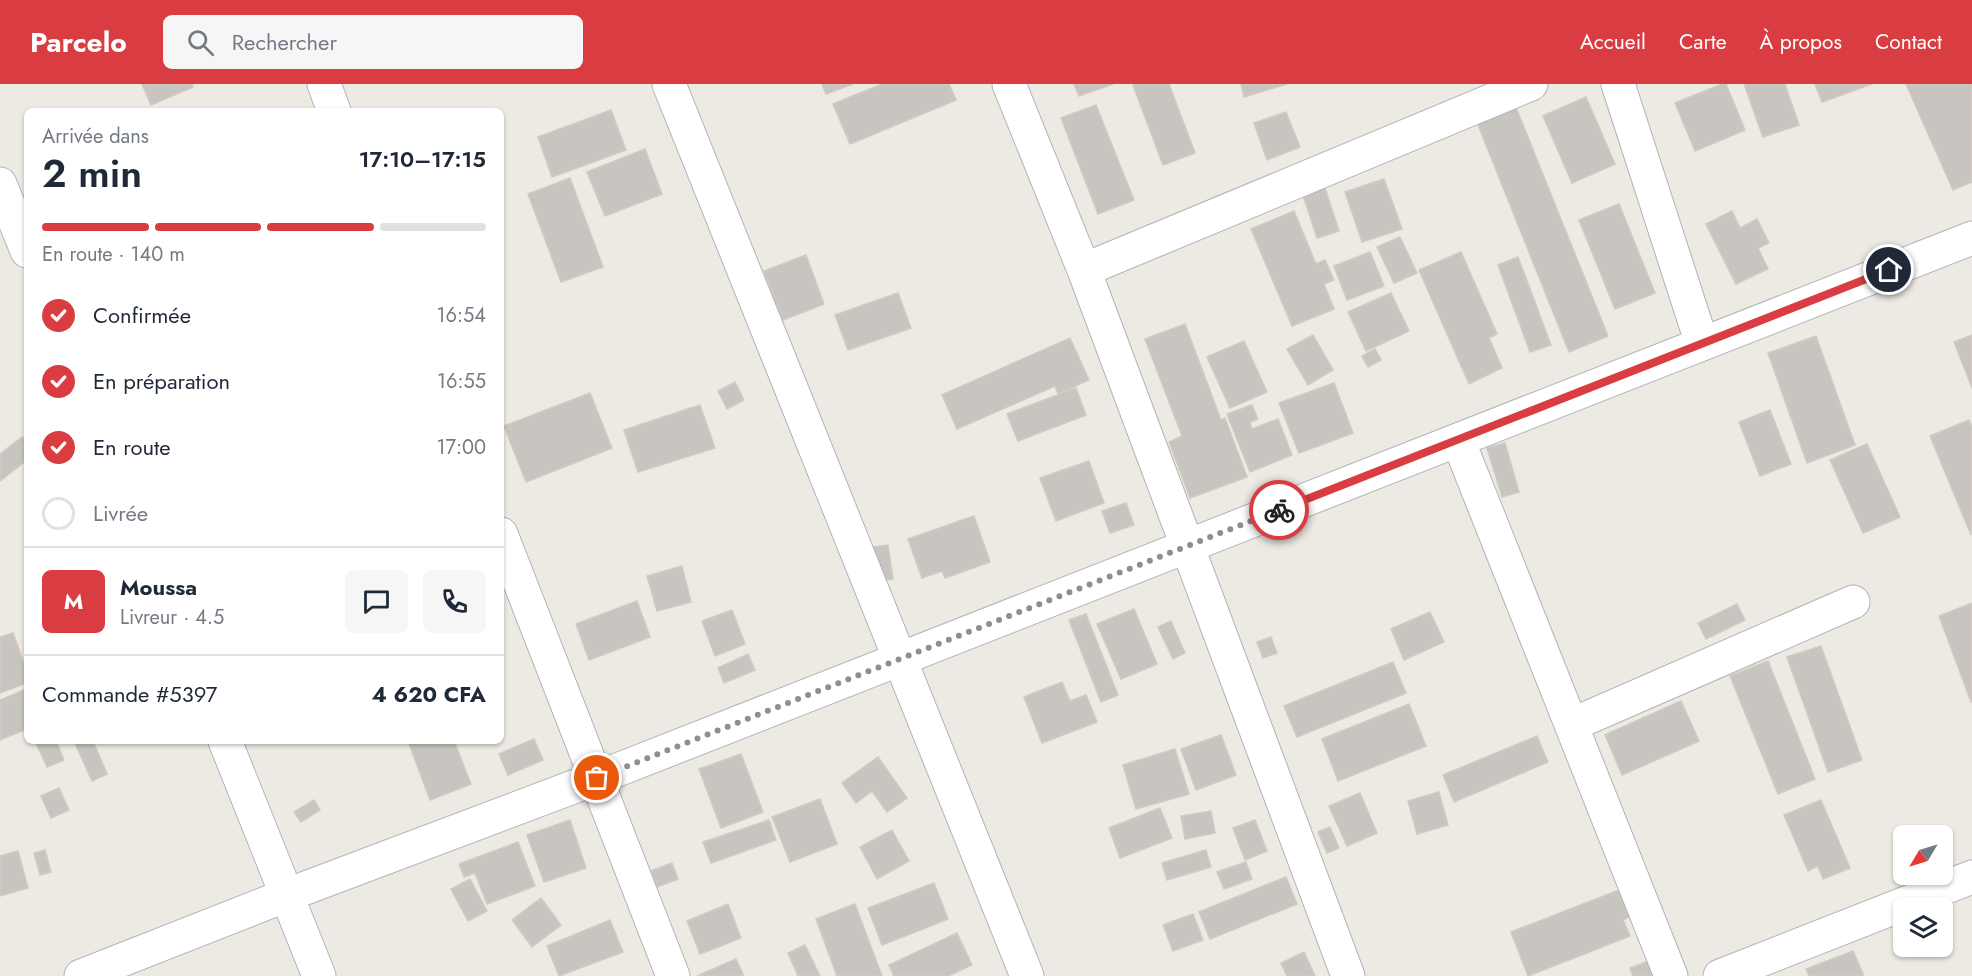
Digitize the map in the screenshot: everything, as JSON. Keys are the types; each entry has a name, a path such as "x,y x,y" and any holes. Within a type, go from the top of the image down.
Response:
{"street":[{"path":"324,84 333,108"},
{"path":"669,84 1027,976"},
{"path":"1009,84 1084,270 1348,976"},
{"path":"1084,270 1531,84"},
{"path":"1618,84 1702,344"},
{"path":"0,184 24,244"},
{"path":"81,976 287,895 597,778 1972,238"},
{"path":"1458,440 1671,976"},
{"path":"504,542 673,976"},
{"path":"1571,725 1852,602"},
{"path":"226,744 319,976"},
{"path":"1720,976 1972,877"}],"building":[{"path":"142,84 192,84 193,87 151,105"},
{"path":"822,84 853,84 826,94"},
{"path":"882,84 949,84 956,100 850,144 833,104"},
{"path":"1074,84 1113,84 1079,96"},
{"path":"1169,84 1195,153 1163,165 1133,85"},
{"path":"1241,84 1287,84 1244,97"},
{"path":"1726,84 1745,130 1695,151 1675,103"},
{"path":"1744,84 1785,84 1799,125 1763,137"},
{"path":"1815,84 1872,84 1822,102"},
{"path":"1906,84 1972,84 1972,182 1953,190"},
{"path":"1586,97 1615,164 1572,183 1543,116"},
{"path":"1513,100 1608,336 1569,352 1474,115"},
{"path":"1096,105 1134,200 1098,214 1061,118"},
{"path":"611,110 626,150 552,177 538,137"},
{"path":"1286,112 1300,147 1267,160 1254,123"},
{"path":"645,149 662,194 605,216 587,172"},
{"path":"1321,176 1339,231 1317,238 1299,183"},
{"path":"570,178 603,267 561,282 528,194"},
{"path":"1384,179 1402,229 1362,242 1345,192"},
{"path":"1619,204 1655,293 1615,309 1579,220"},
{"path":"1294,211 1316,264 1325,260 1334,280 1324,284 1334,309 1292,326 1251,229"},
{"path":"1732,211 1740,228 1757,219 1769,243 1758,248 1768,269 1736,284 1706,224"},
{"path":"1400,237 1417,273 1394,283 1377,247"},
{"path":"1370,252 1384,286 1347,300 1334,266"},
{"path":"1461,252 1497,334 1489,338 1502,368 1469,384 1419,270"},
{"path":"806,255 824,304 783,320 764,271"},
{"path":"1518,257 1551,345 1530,352 1498,265"},
{"path":"898,293 911,328 848,350 835,315"},
{"path":"1391,293 1409,331 1366,351 1348,312"},
{"path":"1185,324 1221,420 1225,418 1247,477 1190,498 1169,442 1182,436 1145,339"},
{"path":"1313,335 1333,370 1308,385 1287,349"},
{"path":"1972,335 1972,388 1954,342"},
{"path":"1816,336 1855,445 1807,463 1768,353"},
{"path":"1070,338 1089,380 1058,394 1055,386 957,429 942,395"},
{"path":"1244,341 1267,392 1230,408 1207,357"},
{"path":"1375,349 1381,360 1368,367 1362,356"},
{"path":"735,382 744,400 727,409 718,391"},
{"path":"1334,383 1353,433 1299,453 1279,403"},
{"path":"1076,388 1086,415 1018,441 1007,414"},
{"path":"590,393 612,448 526,482 504,426"},
{"path":"700,405 715,448 638,472 624,430"},
{"path":"1252,405 1258,419 1250,422 1252,429 1278,419 1292,455 1250,472 1227,414"},
{"path":"1770,410 1791,464 1760,476 1739,422"},
{"path":"1969,420 1972,427 1971,535 1930,436"},
{"path":"22,437 24,439 24,462 0,481 0,454"},
{"path":"1505,443 1519,492 1502,497 1487,448"},
{"path":"1867,444 1900,517 1863,533 1830,460"},
{"path":"1089,461 1104,503 1056,521 1040,478"},
{"path":"1126,503 1134,525 1110,533 1102,511"},
{"path":"974,516 990,562 945,578 942,571 922,578 908,539"},
{"path":"888,545 893,579 855,583 851,550"},
{"path":"682,566 691,602 657,611 647,576"},
{"path":"637,601 650,637 589,660 576,624"},
{"path":"1972,603 1972,701 1971,702 1939,616"},
{"path":"1737,604 1745,620 1706,639 1698,623"},
{"path":"1134,609 1157,664 1121,679 1097,624"},
{"path":"732,610 745,644 715,656 702,621"},
{"path":"1430,612 1444,642 1404,660 1391,629"},
{"path":"1086,614 1118,695 1101,702 1069,620"},
{"path":"1171,621 1185,653 1173,659 1158,627"},
{"path":"13,633 24,664 24,684 0,693 0,637"},
{"path":"1271,637 1277,653 1263,658 1257,642"},
{"path":"1821,646 1862,760 1828,772 1787,657"},
{"path":"748,654 755,670 724,683 718,668"},
{"path":"1768,661 1815,779 1778,794 1730,676"},
{"path":"1393,662 1406,693 1297,737 1284,706"},
{"path":"1062,682 1070,701 1086,695 1097,722 1042,743 1024,697"},
{"path":"24,690 24,730 0,740 0,700"},
{"path":"1681,701 1699,741 1622,775 1605,735"},
{"path":"1409,704 1426,746 1338,781 1322,739"},
{"path":"1221,735 1236,775 1196,790 1181,749"},
{"path":"1537,736 1548,762 1454,802 1443,775"},
{"path":"534,739 543,760 508,775 499,754"},
{"path":"36,744 57,744 64,760 47,767"},
{"path":"75,744 94,744 107,774 92,781"},
{"path":"409,744 455,744 471,784 430,800"},
{"path":"1175,749 1189,794 1136,809 1123,765"},
{"path":"741,754 763,812 721,828 699,769"},
{"path":"878,757 907,798 887,812 872,791 856,803 842,783"},
{"path":"59,788 69,810 51,818 41,796"},
{"path":"1439,792 1448,825 1417,834 1408,801"},
{"path":"1360,793 1377,833 1347,846 1329,806"},
{"path":"820,799 837,844 790,862 772,817"},
{"path":"314,800 320,810 301,822 294,812"},
{"path":"1821,800 1850,868 1823,879 1818,866 1808,871 1784,815"},
{"path":"1160,808 1172,838 1120,858 1109,828"},
{"path":"1211,811 1215,833 1185,839 1181,816"},
{"path":"570,820 586,868 544,882 527,835"},
{"path":"769,820 776,840 711,863 703,842"},
{"path":"1255,820 1267,851 1245,860 1233,828"},
{"path":"1330,827 1339,848 1327,853 1318,832"},
{"path":"892,830 909,861 877,879 860,847"},
{"path":"518,842 535,886 487,904 475,873 464,877 459,864"},
{"path":"45,850 51,872 40,875 34,853"},
{"path":"1206,850 1211,867 1167,880 1162,863"},
{"path":"18,851 28,888 0,896 0,856"},
{"path":"1246,862 1252,879 1224,889 1217,872"},
{"path":"672,863 678,879 657,887 651,871"},
{"path":"1286,877 1297,904 1210,939 1199,912"},
{"path":"470,879 487,911 468,921 451,889"},
{"path":"934,883 948,919 882,945 868,908"},
{"path":"1619,890 1629,917 1623,920 1630,936 1528,976 1511,932"},
{"path":"541,898 561,925 532,947 512,920"},
{"path":"728,904 741,938 700,954 687,921"},
{"path":"855,904 882,976 837,976 816,919"},
{"path":"1193,914 1203,940 1173,951 1163,925"},
{"path":"610,920 623,952 559,976 547,946"},
{"path":"957,933 972,965 948,976 894,976 889,965"},
{"path":"805,945 820,976 798,976 788,953"},
{"path":"1853,951 1864,976 1809,976 1806,969"},
{"path":"1304,952 1315,976 1287,976 1281,963"},
{"path":"736,959 744,976 697,976"},
{"path":"1649,961 1654,976 1633,976 1630,968"}],"way so far":[{"path":"597,778 1279,510"}],"route":[{"path":"1279,510 1889,270"}]}
